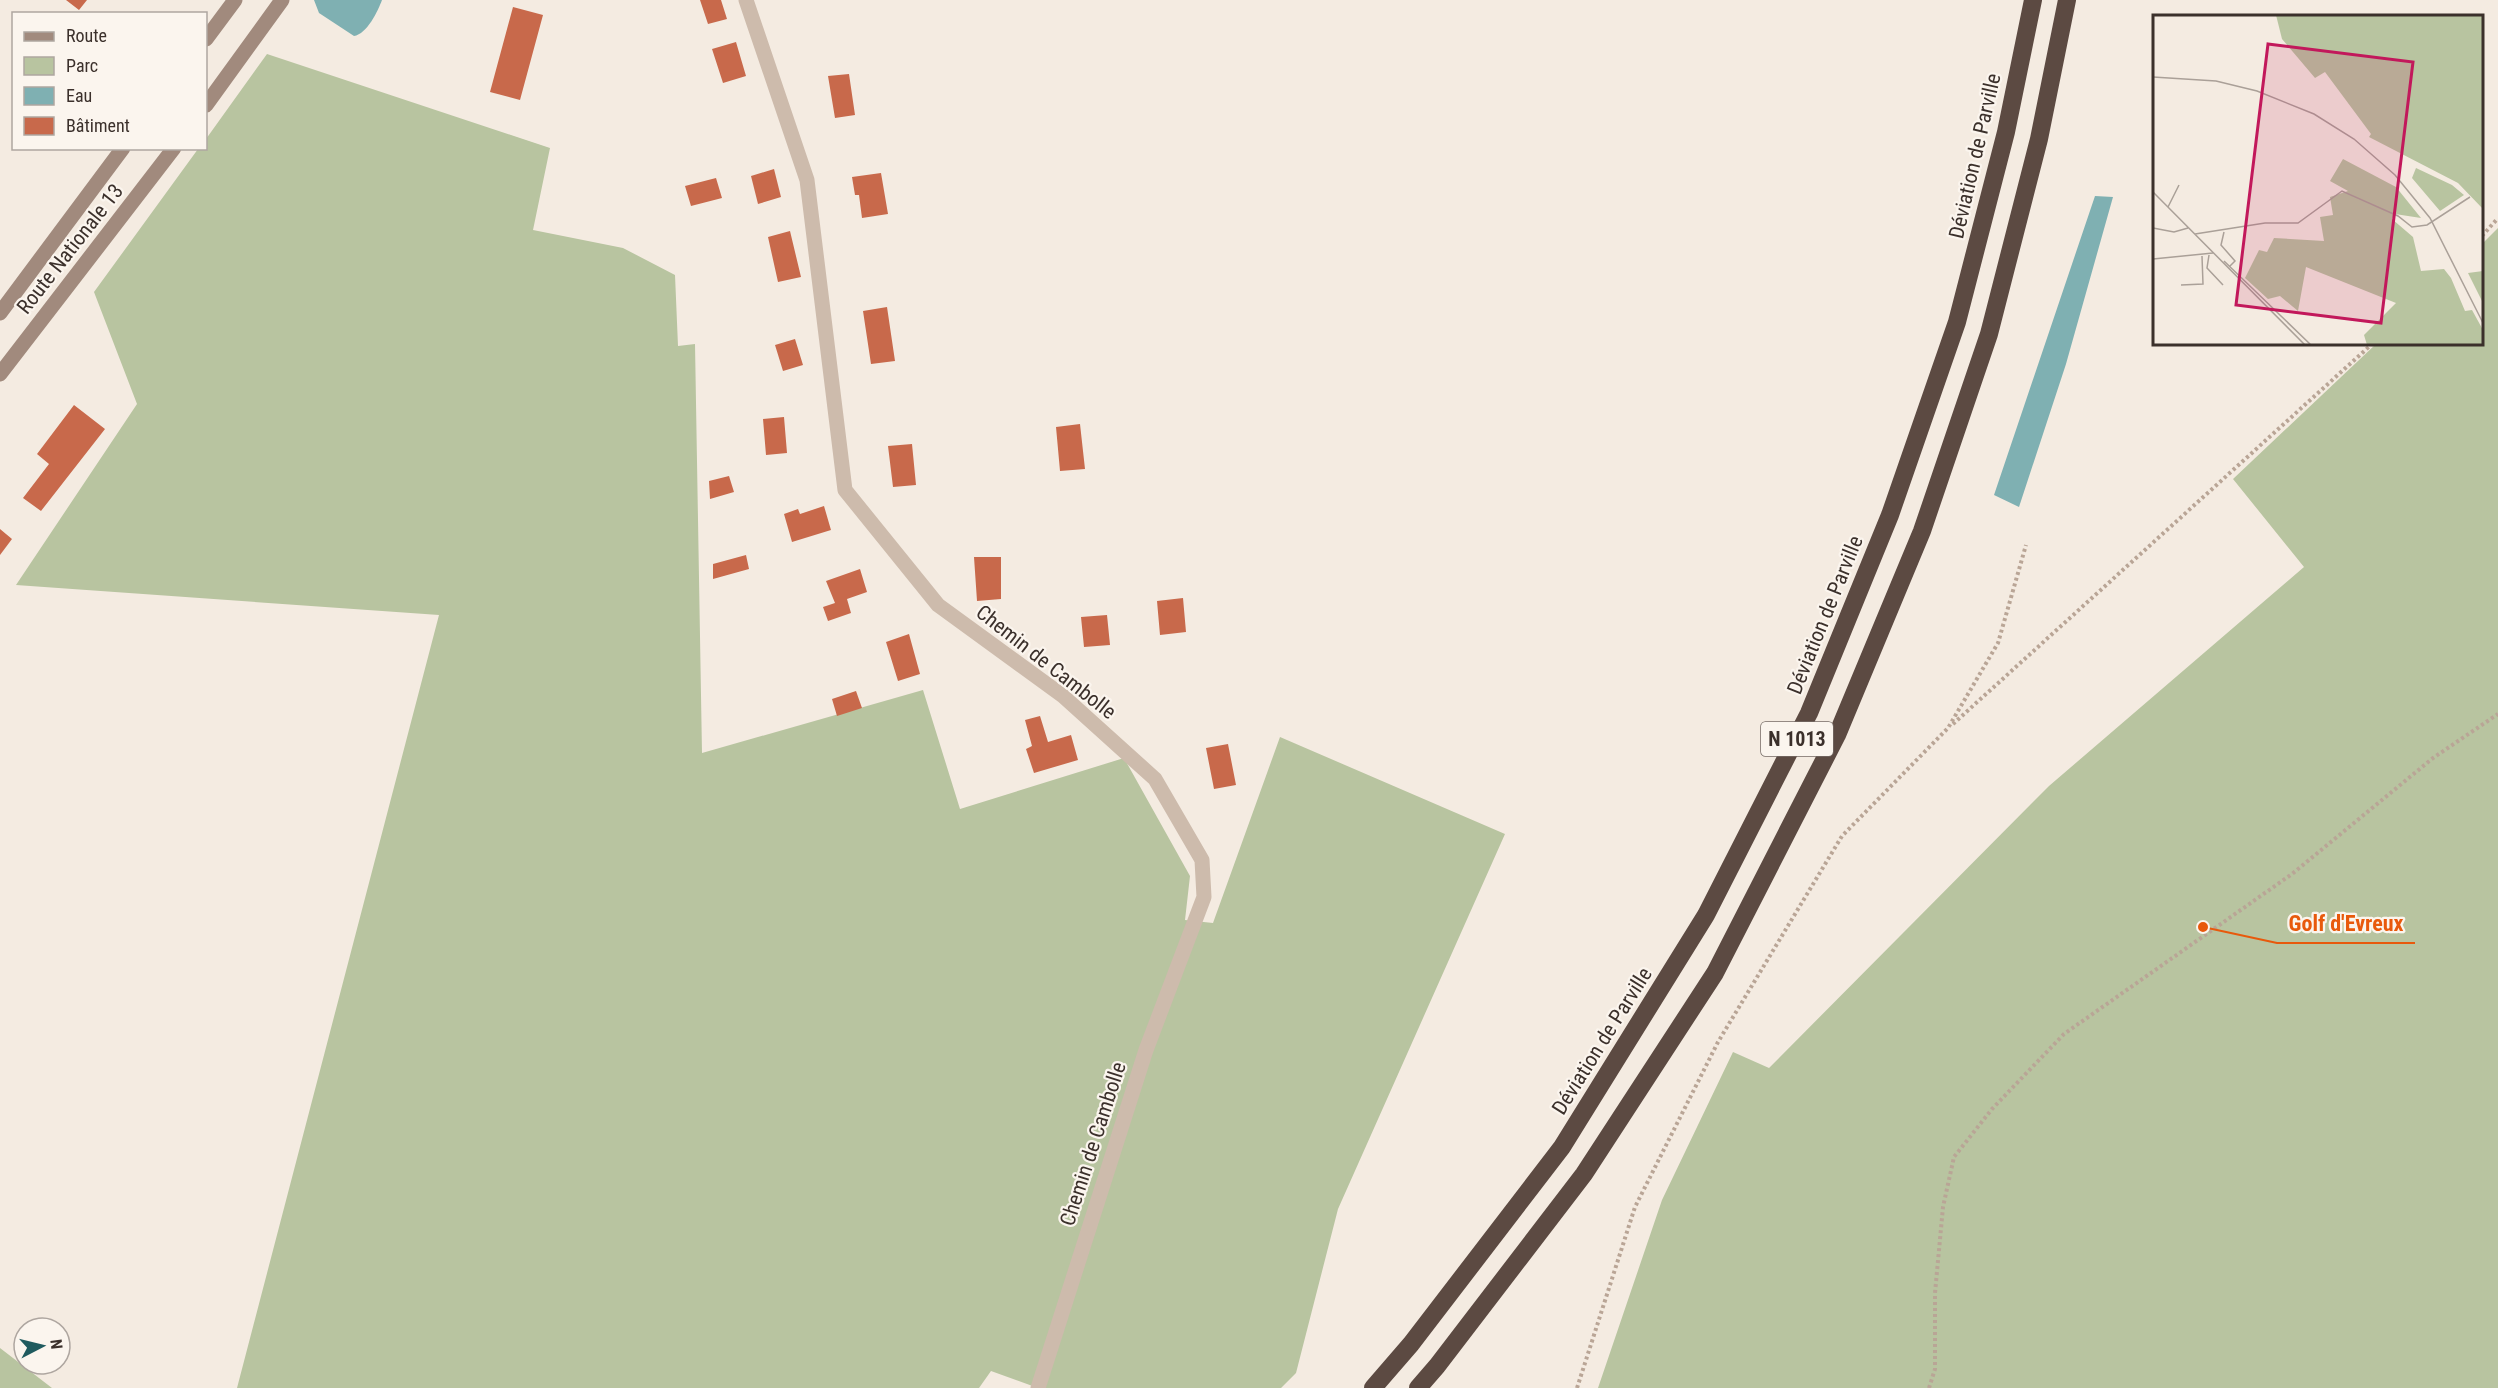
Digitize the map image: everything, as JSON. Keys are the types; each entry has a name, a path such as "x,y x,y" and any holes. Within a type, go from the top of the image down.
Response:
{"highway":[{"name":"Déviation de Parville","path":"1373,1388 1411,1344 1562,1147 1706,915 1809,713 1890,515 1957,322 2006,132 2033,0"},
{"name":"N 1013","path":"1418,1388 1584,1174 1715,973 1837,735 1922,531 1989,334 2039,139 2067,0"}],"main road":[{"path":"207,38 235,0"},
{"path":"207,104 282,0"},
{"name":"Route Nationale 13","path":"0,313 122,150"},
{"name":"Route Nationale 13","path":"0,374 172,150"}],"street":[{"name":"Chemin de Cambolle","path":"746,0 807,180 845,490 938,605 1063,696 1155,779 1202,860 1204,897 1146,1050 1038,1388"}],"path":[{"path":"2483,234 2498,218"},
{"path":"1577,1388 1635,1207 1718,1042 1842,836 1948,728 2371,345"},
{"path":"1948,728 1998,643 2026,545"},
{"path":"1929,1388 1935,1369 1935,1293 1943,1207 1954,1157 1992,1109 2064,1034 2292,874 2433,758 2498,714"}],"green space":[{"path":"267,54 550,148 533,230 623,248 675,275 678,346 695,344 702,753 923,690 960,809 1124,758 1190,876 1185,920 1213,923 1280,737 1505,834 1338,1209 1296,1373 1281,1388 1038,1388 991,1371 979,1388 237,1388 439,615 16,585 137,404 94,292 197,150 207,150 207,138"},
{"path":"2498,228 2498,1388 1598,1388 1662,1200 1733,1052 1769,1068 2049,786 2304,567 2233,479 2375,345 2483,345 2483,243"},
{"path":"0,1348 12,1357 12,1376 36,1376 52,1388 0,1388"}],"water":[{"path":"314,0 382,0 368,27 354,36 319,13"},
{"path":"2095,196 2113,197 2066,364 2019,507 1994,495"}],"building":[{"path":"66,0 87,0 79,10"},
{"path":"700,0 721,0 727,19 708,24"},
{"path":"513,7 543,15 520,100 490,92"},
{"path":"736,42 746,76 723,83 712,49"},
{"path":"849,74 855,115 835,118 828,76"},
{"path":"774,169 781,197 758,204 751,176"},
{"path":"881,173 888,214 862,218 859,195 855,195 852,177"},
{"path":"716,178 722,198 691,206 685,186"},
{"path":"790,231 801,277 778,282 768,237"},
{"path":"887,307 895,361 871,364 863,311"},
{"path":"795,339 803,365 783,371 775,345"},
{"path":"74,405 105,429 41,511 23,498 49,464 37,454"},
{"path":"784,417 787,453 766,455 763,419"},
{"path":"1080,424 1085,469 1060,471 1056,427"},
{"path":"912,444 916,485 893,487 888,446"},
{"path":"729,476 734,492 710,499 709,481"},
{"path":"824,506 831,530 792,542 784,514 798,509 800,514"},
{"path":"0,529 12,539 0,555"},
{"path":"746,555 749,569 713,579 713,564"},
{"path":"974,557 1001,557 1001,599 977,601"},
{"path":"860,569 867,592 847,599 851,613 828,621 823,607 835,603 826,581"},
{"path":"1183,598 1186,632 1160,635 1157,601"},
{"path":"1107,615 1110,645 1084,647 1081,617"},
{"path":"909,634 920,674 898,681 886,642"},
{"path":"856,691 862,708 837,716 832,699"},
{"path":"1040,716 1048,742 1071,735 1078,760 1034,773 1026,749 1032,746 1025,720"},
{"path":"1228,744 1236,785 1214,789 1206,748"}],"place":[{"name":"Golf d'Evreux","path":"2203,927"}]}
